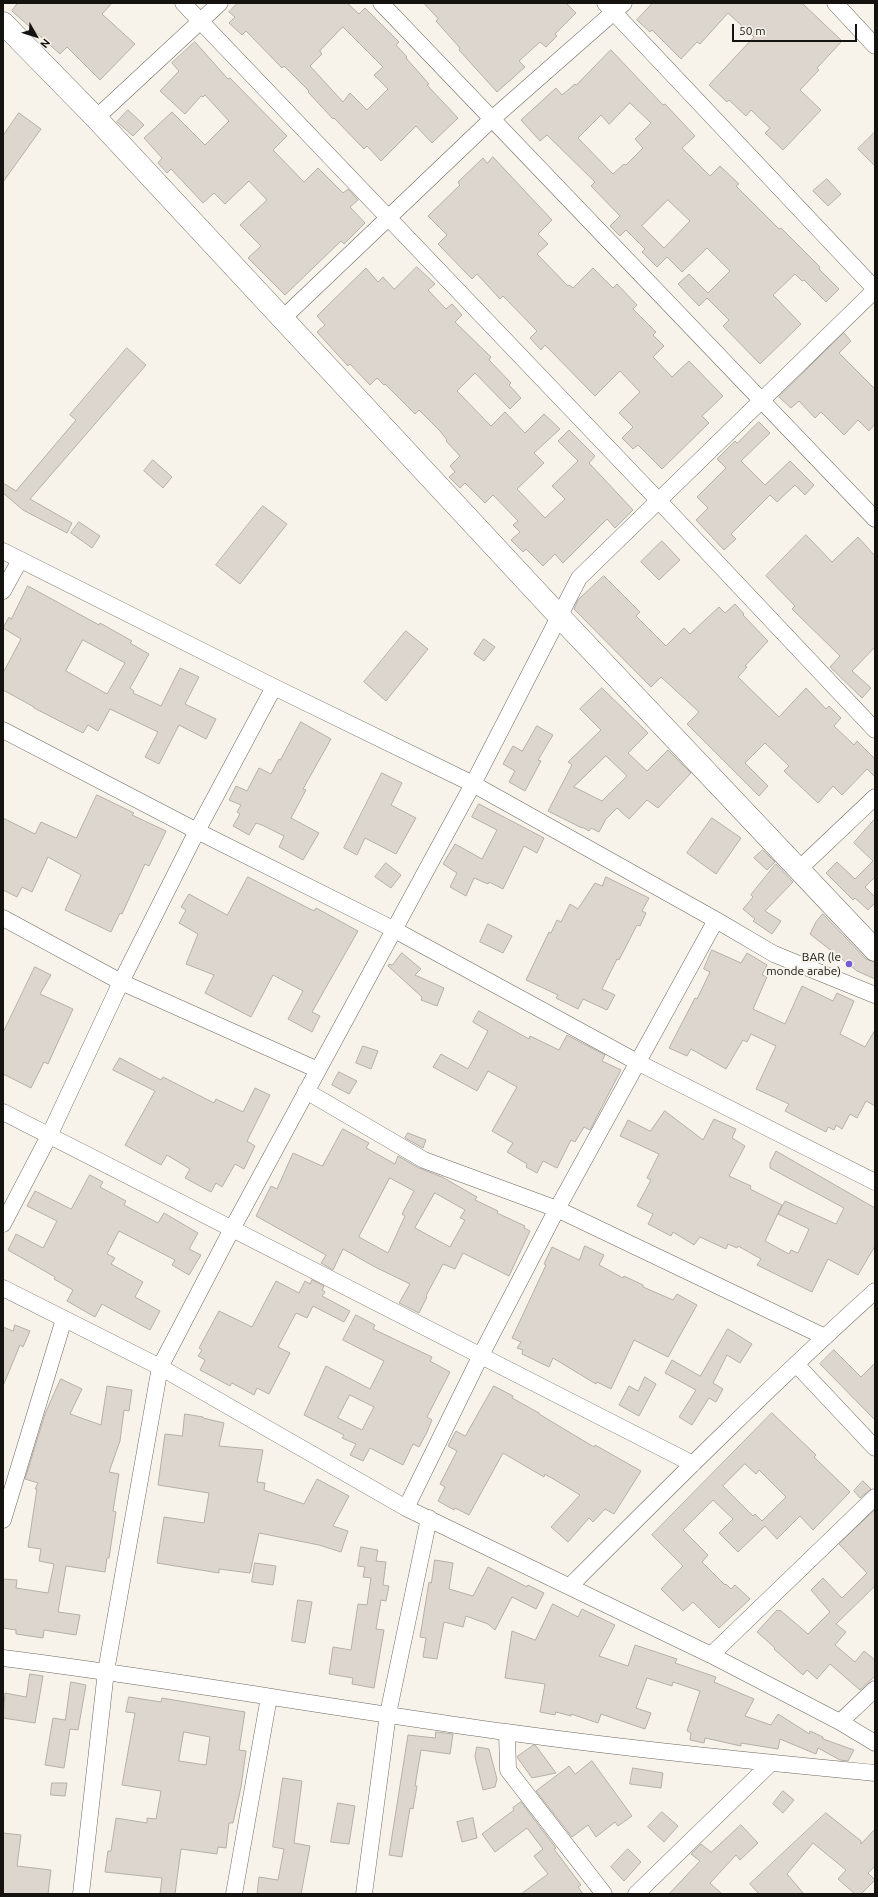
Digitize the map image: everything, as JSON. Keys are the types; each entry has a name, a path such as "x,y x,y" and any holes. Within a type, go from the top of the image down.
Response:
{"street":[{"path":"183,3 659,501 875,730"},
{"path":"96,118 220,3"},
{"path":"381,3 875,519"},
{"path":"835,3 875,46"},
{"path":"81,1894 106,1671 160,1367 232,1229 472,784 579,578 875,290 614,6 492,119 282,318"},
{"path":"3,23 96,118 560,617 875,950"},
{"path":"3,551 274,687 472,784 774,954 875,995"},
{"path":"3,591 20,560"},
{"path":"3,1224 49,1136 121,982 197,832 274,687"},
{"path":"3,730 197,832 393,929 637,1062 875,1182"},
{"path":"799,869 875,797"},
{"path":"3,918 121,982 318,1070"},
{"path":"406,1508 481,1355 557,1210 716,920"},
{"path":"306,1091 424,1160 557,1210 825,1337"},
{"path":"3,1112 693,1464"},
{"path":"3,1288 160,1367 406,1508 711,1655 840,1722 875,1743"},
{"path":"570,1586 796,1364 875,1291"},
{"path":"3,1520 64,1318"},
{"path":"796,1364 875,1448"},
{"path":"711,1655 875,1497"},
{"path":"364,1894 388,1714 429,1518"},
{"path":"3,1658 106,1671 507,1732 771,1763 875,1773"},
{"path":"840,1722 875,1689"},
{"path":"234,1894 269,1697"},
{"path":"507,1732 508,1770 604,1894"},
{"path":"636,1894 771,1763"}],"building":[{"path":"18,3 112,3 102,14 135,44 100,80 67,47 60,54 12,11"},
{"path":"238,3 347,3 359,14 365,8 399,42 396,45 407,57 406,58 429,84 427,85 458,118 432,143 416,126 381,161 367,146 364,149 334,118 333,119 308,92 309,91 284,66 282,68 246,31 242,35 229,23 235,17 229,12","holes":["343,27 383,67 374,75 388,89 367,110 350,93 343,102 310,66 322,54 320,51"]},
{"path":"424,3 566,3 576,13 555,34 557,36 546,47 540,42 519,61 525,67 497,92 459,50 460,48 436,21 438,19"},
{"path":"653,3 802,3 842,41 817,68 819,70 800,90 821,110 783,150 765,133 770,128 751,110 746,116 729,100 727,102 709,85 754,37 728,13 700,44 697,42 681,59 652,30 650,32 637,20"},
{"path":"195,42 228,79 230,78 287,136 273,150 304,182 318,168 343,193 348,189 358,200 350,207 365,223 344,244 341,241 285,295 248,258 261,246 240,225 267,200 249,181 225,204 214,193 203,203 171,169 167,173 158,163 162,158 144,138 172,112 205,145 229,121 205,95 203,97 201,96 185,114 160,91 179,71 172,63"},
{"path":"611,50 663,105 665,104 695,136 682,148 710,176 720,166 739,184 736,186 820,267 819,269 839,289 826,302 804,280 802,281 795,274 773,295 801,324 760,364 723,326 729,320 707,298 699,306 678,284 689,274 708,293 730,271 707,248 682,272 667,257 657,267 642,252 645,249 626,230 620,236 610,226 620,216 591,186 595,182 547,135 540,141 521,120 556,88 562,95 575,84 576,85","holes":["630,103 651,123 635,139 643,148 626,165 624,164 613,174 578,138 601,115 609,124","668,200 690,221 664,248 642,226"]},
{"path":"128,110 144,125 133,136 117,122"},
{"path":"19,113 41,129 3,182 3,136"},
{"path":"875,132 875,166 858,149"},
{"path":"493,157 552,220 538,234 548,244 537,254 568,286 569,285 573,288 593,268 613,288 617,284 637,305 633,309 656,332 653,335 664,346 653,357 672,377 689,361 723,396 702,416 709,423 662,469 638,445 633,449 622,438 633,427 619,413 640,392 620,371 595,396 545,345 541,350 530,338 537,331 503,296 500,299 477,274 472,279 438,244 447,235 428,216 460,185 458,182 483,158 487,163"},
{"path":"827,179 841,194 828,206 813,191"},
{"path":"417,267 435,284 428,290 446,309 452,304 462,315 455,322 491,357 489,360 511,383 509,385 521,398 510,409 475,373 457,391 491,426 505,412 525,433 544,414 560,429 534,453 544,463 517,489 545,518 565,499 552,486 578,461 558,441 569,430 595,456 589,463 633,510 615,528 607,519 563,563 555,554 543,566 526,549 523,552 511,540 520,532 513,525 518,521 493,495 485,503 465,483 460,488 449,477 455,472 450,466 460,456 446,441 447,440 440,431 419,410 415,414 377,378 370,385 350,364 348,366 317,332 325,325 317,316 366,268 378,282 383,277 394,289"},
{"path":"844,333 851,341 839,353 875,389 875,424 869,431 858,420 844,435 821,412 815,418 799,401 791,408 779,397"},
{"path":"127,348 146,365 30,499 72,523 67,533 23,510 3,493 3,483 16,491 76,420 70,415"},
{"path":"759,422 770,433 741,461 765,485 790,461 814,485 805,495 795,485 777,502 770,495 731,534 736,539 724,550 696,520 708,508 697,497 726,468 717,459 735,441 737,443"},
{"path":"153,460 172,477 163,488 144,471"},
{"path":"263,506 287,524 240,584 216,565"},
{"path":"79,522 100,536 92,548 71,533"},
{"path":"806,535 832,562 858,537 875,556 875,647 852,671 871,688 862,698 830,667 840,656 792,609 795,606 766,576"},
{"path":"662,541 680,560 659,580 641,562"},
{"path":"604,576 640,612 636,616 666,646 684,628 690,634 719,607 725,613 735,604 744,614 743,615 768,641 745,666 747,667 738,677 779,717 806,688 826,709 829,706 841,718 834,726 854,745 857,741 875,759 875,777 867,769 842,795 833,786 818,803 784,771 789,766 765,743 745,763 768,786 759,796 687,724 699,712 661,677 651,687 574,609 578,600"},
{"path":"28,586 99,625 100,623 132,641 130,643 149,654 130,688 134,691 133,693 161,706 180,668 199,677 185,704 216,719 206,739 179,725 159,764 145,757 158,732 110,709 98,731 88,725 83,733 3,690 3,673 21,639 3,628 9,617 11,619","holes":["83,640 125,663 107,694 66,671"]},
{"path":"406,631 428,649 386,701 364,682"},
{"path":"484,639 495,647 484,661 474,654"},
{"path":"602,688 648,733 628,753 647,771 668,750 691,773 658,808 647,800 629,819 617,808 606,819 599,832 591,828 589,831 548,811 572,765 568,762 601,730 580,709","holes":["606,756 627,776 602,801 574,787"]},
{"path":"301,722 331,739 303,789 306,790 291,818 319,833 303,860 279,847 284,836 262,825 256,823 249,835 233,826 240,814 237,812 241,805 229,800 236,786 247,791 259,768 271,774"},
{"path":"537,726 553,735 538,760 541,761 525,791 509,782 515,771 503,764 513,746 522,751"},
{"path":"382,773 402,783 391,805 416,818 396,854 365,838 357,855 344,848"},
{"path":"97,795 134,813 132,815 166,831 149,866 145,864 122,914 120,913 111,932 65,910 81,875 48,857 32,892 22,887 17,897 3,890 3,818 35,834 41,822 76,838"},
{"path":"479,804 544,838 537,853 524,846 503,889 489,882 488,884 474,878 466,896 450,887 457,873 443,864 455,844 482,859 497,830 472,817"},
{"path":"712,818 741,838 716,874 687,853"},
{"path":"875,819 875,877 865,887 875,897 875,903 868,910 855,898 853,900 826,873 837,862 855,879 873,861 854,843"},
{"path":"763,850 775,862 767,870 754,858"},
{"path":"386,863 401,875 391,888 375,877"},
{"path":"776,864 793,882 765,911 781,921 772,934 753,921 755,919 743,909 753,897 751,895"},
{"path":"248,877 314,911 316,908 358,931 312,1012 320,1016 312,1032 288,1019 303,991 273,975 251,1017 205,993 214,975 186,964 198,934 179,923 186,910 181,907 189,894 227,915"},
{"path":"606,877 649,898 642,911 646,913 640,926 637,925 619,960 617,959 602,989 615,995 607,1010 583,999 578,1009 556,998 558,995 526,980 549,932 551,933 557,920 561,922 570,904 578,909 595,883 602,886"},
{"path":"823,914 866,959 875,962 875,979 857,971 810,934 816,922"},
{"path":"488,924 512,936 503,953 480,942"},
{"path":"712,950 741,963 747,953 767,965 762,975 767,977 753,1009 785,1024 802,986 833,1001 837,993 854,1001 840,1034 865,1047 875,1030 875,1106 866,1101 857,1118 850,1114 842,1129 836,1125 834,1130 828,1127 826,1132 785,1111 789,1104 756,1089 776,1046 751,1034 747,1042 743,1040 726,1069 691,1049 687,1056 669,1048 695,998 697,999 710,972 704,969"},
{"path":"402,953 421,969 415,975 444,988 437,1006 421,1000 422,997 388,966 389,964 392,965"},
{"path":"35,967 51,975 40,994 73,1009 48,1064 44,1062 31,1088 3,1074 3,1033"},
{"path":"479,1011 529,1039 530,1036 559,1050 567,1035 605,1055 602,1061 621,1070 590,1130 584,1127 575,1142 571,1140 557,1168 543,1161 537,1173 526,1167 527,1164 507,1152 513,1143 492,1131 517,1087 488,1071 477,1091 433,1067 441,1054 468,1069 488,1031 473,1022"},
{"path":"363,1046 378,1051 371,1069 356,1063"},
{"path":"120,1058 161,1080 163,1077 214,1103 216,1099 243,1112 255,1088 270,1095 247,1141 255,1146 244,1169 235,1164 222,1187 216,1183 211,1192 185,1178 190,1169 167,1155 161,1165 125,1145 155,1091 113,1070"},
{"path":"339,1072 357,1081 349,1094 332,1085"},
{"path":"665,1111 703,1140 714,1119 736,1129 732,1138 745,1146 729,1176 751,1186 750,1189 782,1205 765,1241 789,1254 791,1250 798,1253 809,1229 778,1214 785,1201 836,1224 844,1208 770,1168 770,1163 776,1151 875,1208 875,1246 858,1275 828,1259 812,1292 757,1265 761,1259 738,1246 737,1248 728,1244 726,1249 700,1237 694,1245 673,1232 671,1236 648,1224 653,1214 637,1206 651,1180 647,1178 659,1154 620,1136 628,1120 650,1131"},
{"path":"343,1129 369,1143 366,1148 395,1164 398,1156 419,1168 442,1177 477,1197 475,1200 498,1211 497,1213 525,1226 524,1228 530,1231 509,1276 463,1253 455,1269 443,1264 419,1313 399,1303 410,1284 343,1249 333,1270 321,1263 326,1255 256,1216 271,1186 277,1189 293,1153 322,1166","holes":["390,1178 414,1191 402,1214 405,1216 388,1253 359,1237","435,1193 465,1210 460,1218 465,1220 450,1247 415,1228"]},
{"path":"408,1133 426,1140 423,1148 405,1138"},
{"path":"90,1175 103,1182 100,1187 126,1201 124,1205 158,1223 164,1213 198,1233 189,1249 201,1255 189,1275 172,1265 175,1260 119,1231 107,1254 115,1258 111,1264 143,1282 135,1297 160,1311 150,1330 102,1304 95,1317 67,1301 73,1290 54,1279 55,1277 8,1250 16,1234 43,1248 57,1221 27,1206 35,1191 71,1209"},
{"path":"585,1246 604,1255 599,1265 623,1278 624,1276 643,1285 643,1287 673,1300 677,1294 697,1305 668,1357 634,1340 611,1389 597,1382 596,1384 553,1358 549,1367 522,1354 523,1350 517,1348 521,1342 512,1338 546,1265 544,1264 552,1247 579,1260"},
{"path":"312,1280 324,1286 322,1290 325,1292 322,1296 350,1311 344,1322 313,1306 307,1318 296,1313 278,1347 290,1353 269,1394 257,1388 254,1395 232,1383 230,1386 200,1370 205,1360 198,1356 202,1350 199,1348 219,1311 252,1327 276,1281 299,1293 305,1281 310,1284"},
{"path":"356,1315 375,1325 373,1329 432,1357 430,1361 450,1372 427,1417 432,1420 427,1432 419,1447 413,1444 403,1465 370,1448 363,1461 350,1455 356,1444 342,1438 344,1435 304,1415 326,1366 370,1389 384,1361 343,1340","holes":["350,1395 374,1407 362,1430 338,1418"]},
{"path":"15,1325 30,1331 23,1347 20,1345 3,1386 3,1327 13,1331"},
{"path":"728,1329 752,1344 740,1363 727,1355 713,1383 723,1389 716,1402 709,1398 692,1425 679,1417 696,1390 665,1373 672,1360 700,1376"},
{"path":"834,1350 861,1377 875,1363 875,1420 820,1364"},
{"path":"645,1377 656,1384 639,1416 619,1405 629,1386 638,1391"},
{"path":"61,1379 82,1389 70,1414 101,1425 107,1386 132,1390 129,1411 124,1410 120,1441 109,1472 119,1474 113,1511 116,1512 109,1558 107,1558 105,1572 66,1566 58,1612 80,1615 76,1635 44,1630 43,1638 16,1634 16,1630 3,1628 3,1579 17,1580 16,1588 48,1593 54,1564 39,1561 41,1549 28,1547 37,1489 35,1489 38,1483 25,1479 45,1414"},
{"path":"494,1386 513,1396 512,1398 594,1447 595,1445 641,1471 614,1514 605,1509 593,1522 589,1518 568,1542 551,1527 580,1495 545,1474 544,1477 503,1453 469,1515 455,1508 454,1510 438,1501 445,1487 440,1484 457,1451 448,1446 456,1431 465,1436"},
{"path":"772,1413 816,1455 814,1457 850,1492 813,1530 800,1516 777,1539 765,1526 738,1552 719,1533 733,1519 713,1500 683,1530 708,1555 702,1562 725,1585 726,1584 731,1589 735,1585 750,1599 719,1628 693,1602 683,1611 661,1589 683,1566 652,1535","holes":["745,1464 756,1474 759,1470 786,1497 762,1521 755,1514 753,1516 723,1486"]},
{"path":"185,1414 224,1423 219,1446 263,1450 257,1482 265,1483 264,1490 304,1504 317,1479 349,1496 333,1526 348,1531 341,1552 319,1545 259,1533 250,1573 219,1569 219,1573 157,1563 164,1517 204,1523 209,1493 158,1485 165,1434 182,1436"},
{"path":"863,1481 871,1489 860,1498 854,1491"},
{"path":"875,1510 875,1586 836,1624 846,1632 835,1645 855,1662 864,1651 875,1660 875,1676 860,1690 830,1664 817,1679 807,1670 803,1675 757,1632 777,1610 780,1610 808,1634 830,1612 811,1590 823,1578 842,1598 867,1573 839,1544"},
{"path":"361,1547 378,1550 376,1561 386,1562 383,1585 389,1586 386,1601 381,1600 376,1629 384,1630 374,1688 352,1684 353,1678 329,1674 333,1647 351,1650 358,1604 367,1605 371,1578 363,1577 365,1567 358,1566"},
{"path":"435,1560 453,1563 449,1589 473,1596 488,1567 527,1587 528,1585 544,1593 536,1609 512,1597 495,1630 488,1624 466,1616 463,1627 444,1622 437,1659 423,1657 426,1638 420,1637 429,1582 431,1583"},
{"path":"255,1563 276,1566 273,1585 252,1582"},
{"path":"298,1600 312,1602 305,1643 292,1641"},
{"path":"553,1604 578,1617 582,1609 615,1625 599,1656 628,1666 635,1645 677,1659 675,1663 716,1677 714,1682 754,1699 745,1716 771,1725 778,1714 809,1734 810,1731 823,1737 823,1739 854,1750 848,1761 840,1760 818,1748 816,1754 780,1739 778,1749 741,1743 741,1746 705,1738 704,1743 690,1740 691,1733 687,1731 700,1691 673,1682 672,1686 647,1678 636,1708 651,1713 645,1729 601,1714 598,1723 571,1714 571,1716 556,1712 555,1715 540,1712 545,1684 505,1678 512,1631 535,1640"},
{"path":"30,1674 43,1676 35,1723 3,1718 5,1693 26,1697"},
{"path":"71,1682 86,1685 78,1730 70,1729 64,1768 45,1765 53,1718 65,1720"},
{"path":"129,1697 161,1702 162,1698 245,1712 239,1750 246,1751 241,1787 233,1823 229,1823 226,1848 218,1847 217,1854 181,1849 175,1894 160,1894 162,1878 105,1872 108,1851 111,1851 116,1818 147,1823 147,1818 156,1819 161,1791 122,1785 135,1713 126,1712","holes":["184,1732 210,1737 206,1765 179,1761"]},
{"path":"436,1732 453,1734 450,1754 421,1750 413,1809 410,1808 402,1857 389,1855 408,1735 435,1738"},
{"path":"534,1745 556,1773 532,1778 517,1757"},
{"path":"477,1747 489,1749 497,1779 495,1787 483,1790 475,1757"},
{"path":"592,1761 632,1816 618,1826 615,1822 596,1837 588,1825 572,1837 536,1791 569,1766 575,1774"},
{"path":"633,1768 663,1773 661,1788 630,1784"},
{"path":"283,1778 302,1781 294,1843 310,1846 301,1894 257,1894 259,1877 278,1880 284,1849 273,1847"},
{"path":"52,1783 67,1783 65,1796 51,1795"},
{"path":"783,1791 794,1800 783,1813 773,1804"},
{"path":"521,1802 556,1848 554,1849 581,1885 578,1887 583,1894 521,1894 548,1874 534,1856 543,1849 527,1828 495,1852 482,1834 514,1810 513,1808"},
{"path":"338,1803 355,1806 349,1844 331,1842"},
{"path":"662,1812 678,1826 664,1842 648,1827"},
{"path":"826,1813 861,1841 861,1844 875,1829 875,1866 868,1873 875,1880 861,1894 855,1894 838,1879 846,1870 813,1843 787,1874 804,1894 759,1894 750,1884"},
{"path":"473,1818 477,1838 462,1842 457,1822"},
{"path":"741,1825 758,1843 740,1860 736,1855 710,1883 722,1894 669,1894 700,1861 691,1854 701,1844 711,1852"},
{"path":"3,1833 21,1835 17,1866 51,1870 48,1894 3,1894"},
{"path":"628,1849 641,1862 624,1881 611,1867"}],"place":[{"name":"BAR (le monde arabe)","path":"849,964"}]}
